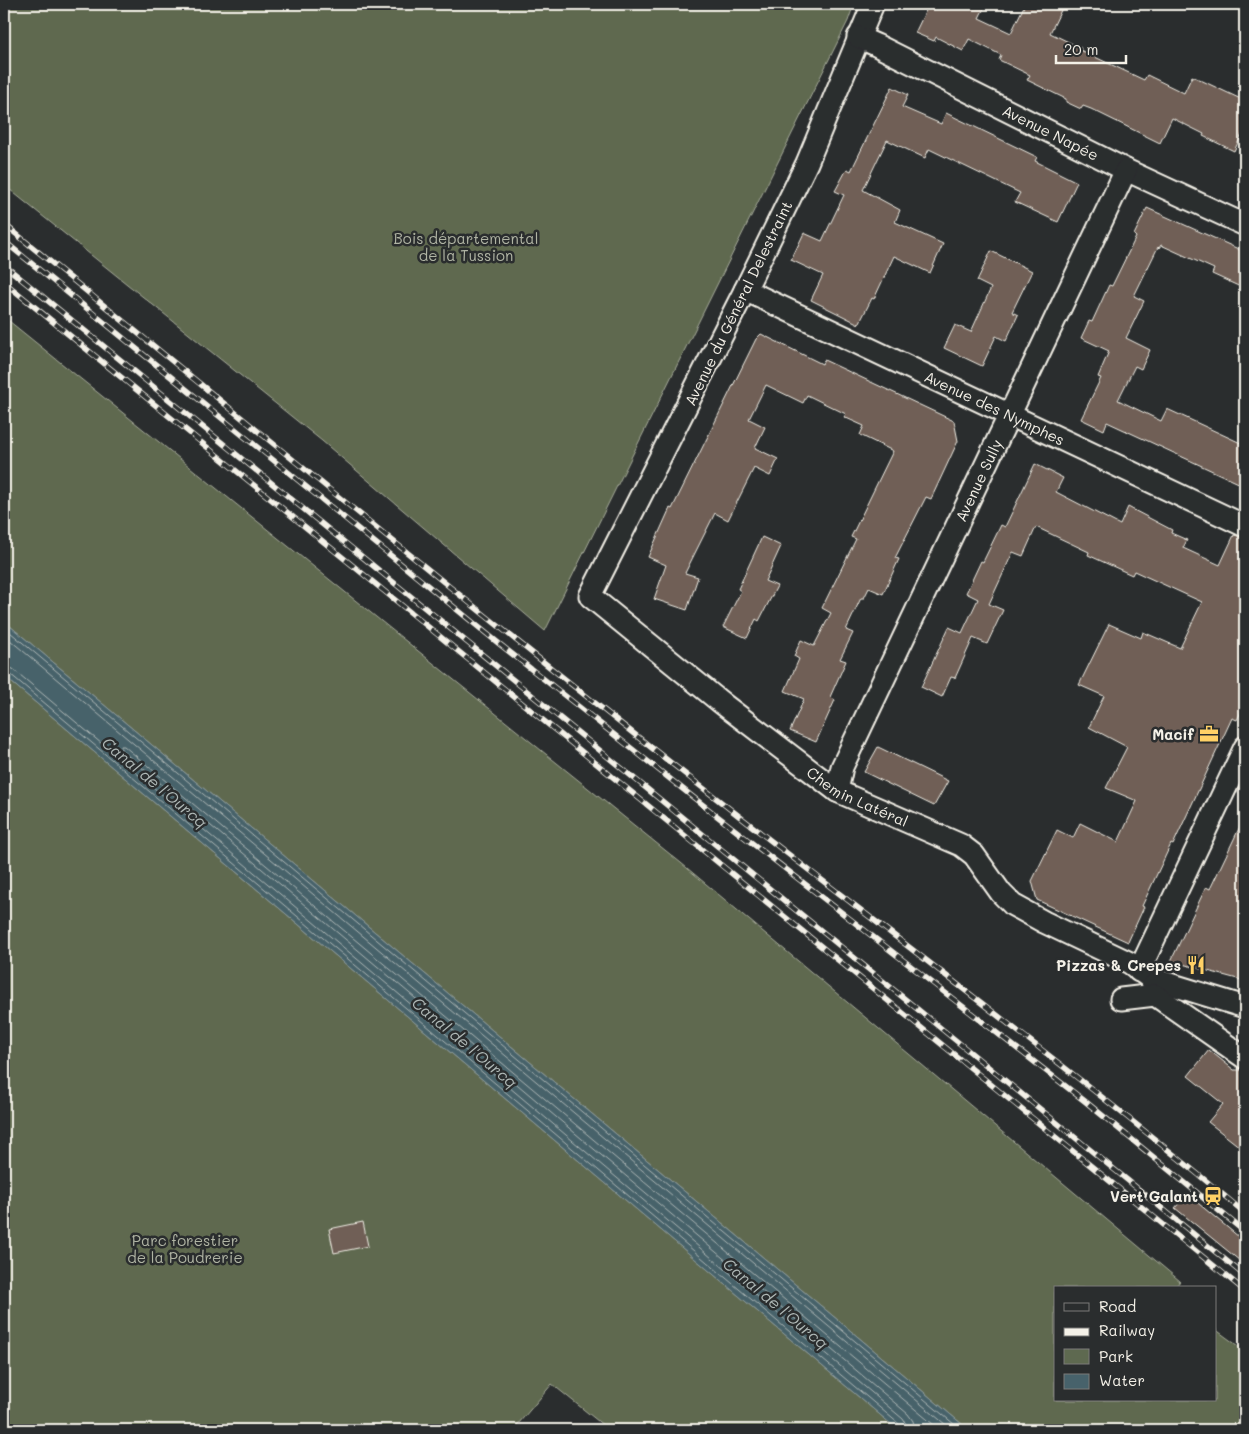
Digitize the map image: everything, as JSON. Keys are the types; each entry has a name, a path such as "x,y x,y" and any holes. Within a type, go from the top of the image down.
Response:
{"street":[{"name":"Avenue du Général Delestraint","path":"590,596 807,163 873,4"},
{"name":"Avenue Napée","path":"858,37 876,44 1126,170 1245,224"},
{"name":"Avenue Sully","path":"837,791 842,767 1126,170"},
{"name":"Avenue des Nymphes","path":"745,290 1245,526"},
{"name":"Chemin Latéral","path":"590,596 723,704 837,791 961,846 974,855 1001,893 1013,904 1044,922 1130,963 1150,978 1245,1007"},
{"path":"1140,970 1245,747"},
{"path":"1121,999 1157,991 1245,1058"}],"green space":[{"name":"Bois départemental de la Tussion","path":"4,4 854,4 848,21 545,631 322,441 4,185"},
{"path":"4,317 681,863 1180,1281 1176,1286 1054,1286 1054,1402 1216,1402 1216,1330 1245,1351 1245,1430 969,1430 4,621"},
{"name":"Parc forestier de la Poudrerie","path":"4,676 898,1430 609,1430 552,1384 513,1430 4,1430"}],"water":[{"name":"Canal de l'Ourcq","path":"4,621 969,1430 898,1430 4,676"}],"building":[{"path":"929,4 986,4 979,18 1011,33 1025,4 1064,4 1050,33 1081,48 1080,50 1144,80 1147,75 1184,93 1192,76 1245,101 1245,128 1234,151 1172,118 1160,143 1091,109 1083,106 1081,109 1066,102 1066,99 1027,80 1030,75 999,60 1001,55 969,39 963,51 936,37 934,41 915,33"},
{"path":"892,87 908,95 902,107 941,124 946,113 1037,157 1035,161 1077,182 1058,222 1015,202 1020,193 929,149 925,158 887,140 863,190 900,210 895,222 943,244 930,273 894,256 874,299 872,298 859,324 811,300 823,275 791,260 804,233 822,241 844,195 835,191 847,169 851,171"},
{"path":"1147,208 1245,252 1245,289 1212,274 1214,269 1161,245 1158,247 1134,296 1144,301 1126,338 1150,350 1141,369 1135,366 1118,400 1161,421 1167,409 1245,445 1245,486 1107,422 1104,430 1081,419 1101,378 1098,377 1109,351 1081,338 1089,321 1092,322 1109,285 1112,286 1136,237 1134,235"},
{"path":"991,251 1032,271 1012,312 1018,315 1006,341 996,336 982,366 944,348 955,325 971,332 991,288 977,281"},
{"path":"761,334 822,364 824,360 954,421 958,441 931,499 926,497 895,558 899,559 883,594 869,588 864,598 861,598 846,630 853,633 840,659 846,661 830,697 835,700 816,742 790,731 804,699 785,691 799,659 794,656 801,640 814,646 831,613 822,608 856,539 851,537 893,451 860,435 864,426 844,417 846,414 807,395 803,403 766,385 749,419 765,427 755,448 778,459 770,476 754,468 728,520 715,513 685,573 698,577 687,610 654,599 666,565 648,557 670,508 672,509 756,339"},
{"path":"1035,464 1063,478 1056,492 1120,525 1128,507 1172,530 1171,533 1187,540 1183,548 1220,565 1234,535 1245,538 1245,704 1237,720 1232,718 1173,845 1171,844 1142,906 1144,907 1128,942 1037,900 1032,881 1057,830 1073,838 1080,823 1118,842 1137,801 1106,788 1127,747 1089,727 1104,696 1079,685 1109,624 1141,638 1143,632 1180,648 1202,602 1134,571 1132,575 1088,555 1089,552 1036,527 1023,556 1013,552 989,604 1003,610 987,644 973,638 955,678 951,677 942,697 921,687 949,627 962,633 978,599 966,593 1001,525 1005,527"},
{"path":"762,537 781,546 765,581 777,586 759,621 756,619 747,638 723,627 741,591 738,589"},
{"path":"878,747 948,781 934,806 864,772"},
{"path":"1245,816 1245,981 1171,961 1206,887 1210,889"},
{"path":"1209,1050 1234,1070 1245,1070 1245,1151 1208,1122 1223,1104 1188,1076"},
{"path":"1187,1194 1245,1242 1245,1265 1175,1208"},
{"path":"363,1222 368,1246 334,1253 329,1229"}],"railway":[{"path":"4,224 534,654 712,795 1114,1106 1245,1213"},
{"path":"4,241 497,642 703,805 1086,1102 1245,1232"},
{"path":"4,265 1245,1276"},
{"path":"4,282 1245,1291"}],"place":[{"name":"Macif","path":"1209,734"},
{"name":"Pizzas & Crepes","path":"1196,965"},
{"name":"Vert Galant","path":"1213,1196"}]}
